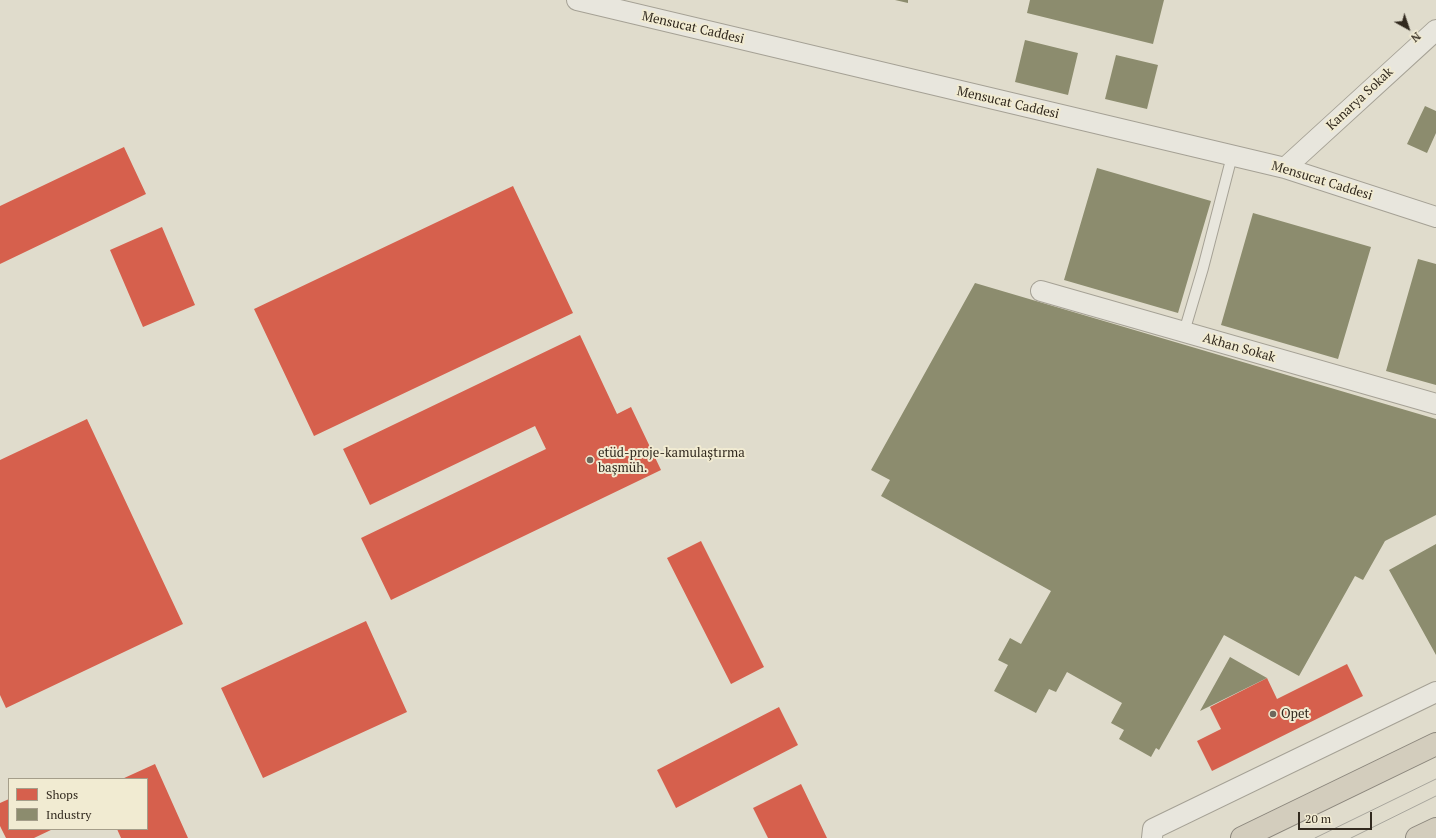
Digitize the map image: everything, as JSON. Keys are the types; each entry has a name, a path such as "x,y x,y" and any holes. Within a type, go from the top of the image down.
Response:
{"highway":[{"path":"1242,838 1436,744"},
{"path":"1417,838 1436,829"}],"street":[{"name":"Mensucat Caddesi","path":"577,0 1284,168 1436,217"},
{"name":"Kanarya Sokak","path":"1284,168 1436,30"},
{"name":"Akhan Sokak","path":"1041,291 1436,404"},
{"path":"1152,838 1153,829 1436,692"}],"lane":[{"path":"1184,332 1203,268 1232,156"}],"building: Shops":[{"path":"124,147 146,194 0,264 0,206"},
{"path":"513,186 573,313 314,436 254,309"},
{"path":"162,227 195,305 143,327 110,250"},
{"name":"etüd-proje-kamulaştırma başmüh.","path":"580,335 617,414 631,407 661,470 391,600 361,538 546,449 535,426 370,505 343,449"},
{"path":"87,419 183,624 6,708 0,695 0,460"},
{"path":"701,541 764,667 731,684 667,558"},
{"path":"366,621 407,712 263,778 221,688"},
{"path":"1347,664 1363,696 1212,771 1197,741 1221,729 1210,707 1267,678 1277,699"},
{"path":"779,707 798,745 676,808 657,770"},
{"path":"155,764 188,838 121,838 117,830 148,830 148,778 124,778"},
{"path":"801,784 827,838 768,838 753,808"},
{"path":"8,799 8,830 51,830 34,838 6,838 0,826 0,803"}],"building: Industry":[{"path":"895,0 908,0 908,3"},
{"path":"1030,0 1164,0 1153,44 1027,13"},
{"path":"1025,40 1078,53 1068,95 1015,82"},
{"path":"1116,55 1158,65 1147,109 1105,99"},
{"path":"1425,106 1436,111 1436,133 1427,153 1407,144"},
{"path":"1097,168 1211,201 1178,313 1064,280"},
{"path":"1253,213 1371,247 1338,359 1221,325"},
{"path":"1418,259 1436,264 1436,385 1386,371"},
{"path":"975,283 1436,419 1436,515 1385,541 1363,580 1355,576 1299,676 1224,635 1159,750 1156,748 1151,757 1119,739 1124,730 1111,723 1122,703 1067,672 1056,692 1049,689 1036,713 994,691 1008,665 998,660 1010,638 1021,644 1051,591 881,496 890,480 871,470"},
{"path":"1436,544 1436,655 1389,570"},
{"path":"1230,657 1267,678 1200,711"}],"tram line":[{"path":"1315,838 1436,779"},
{"path":"1351,838 1436,796"}],"place":[{"name":"etüd-proje-kamulaştırma başmüh.","path":"590,460"},
{"name":"Opet","path":"1273,714"}]}
